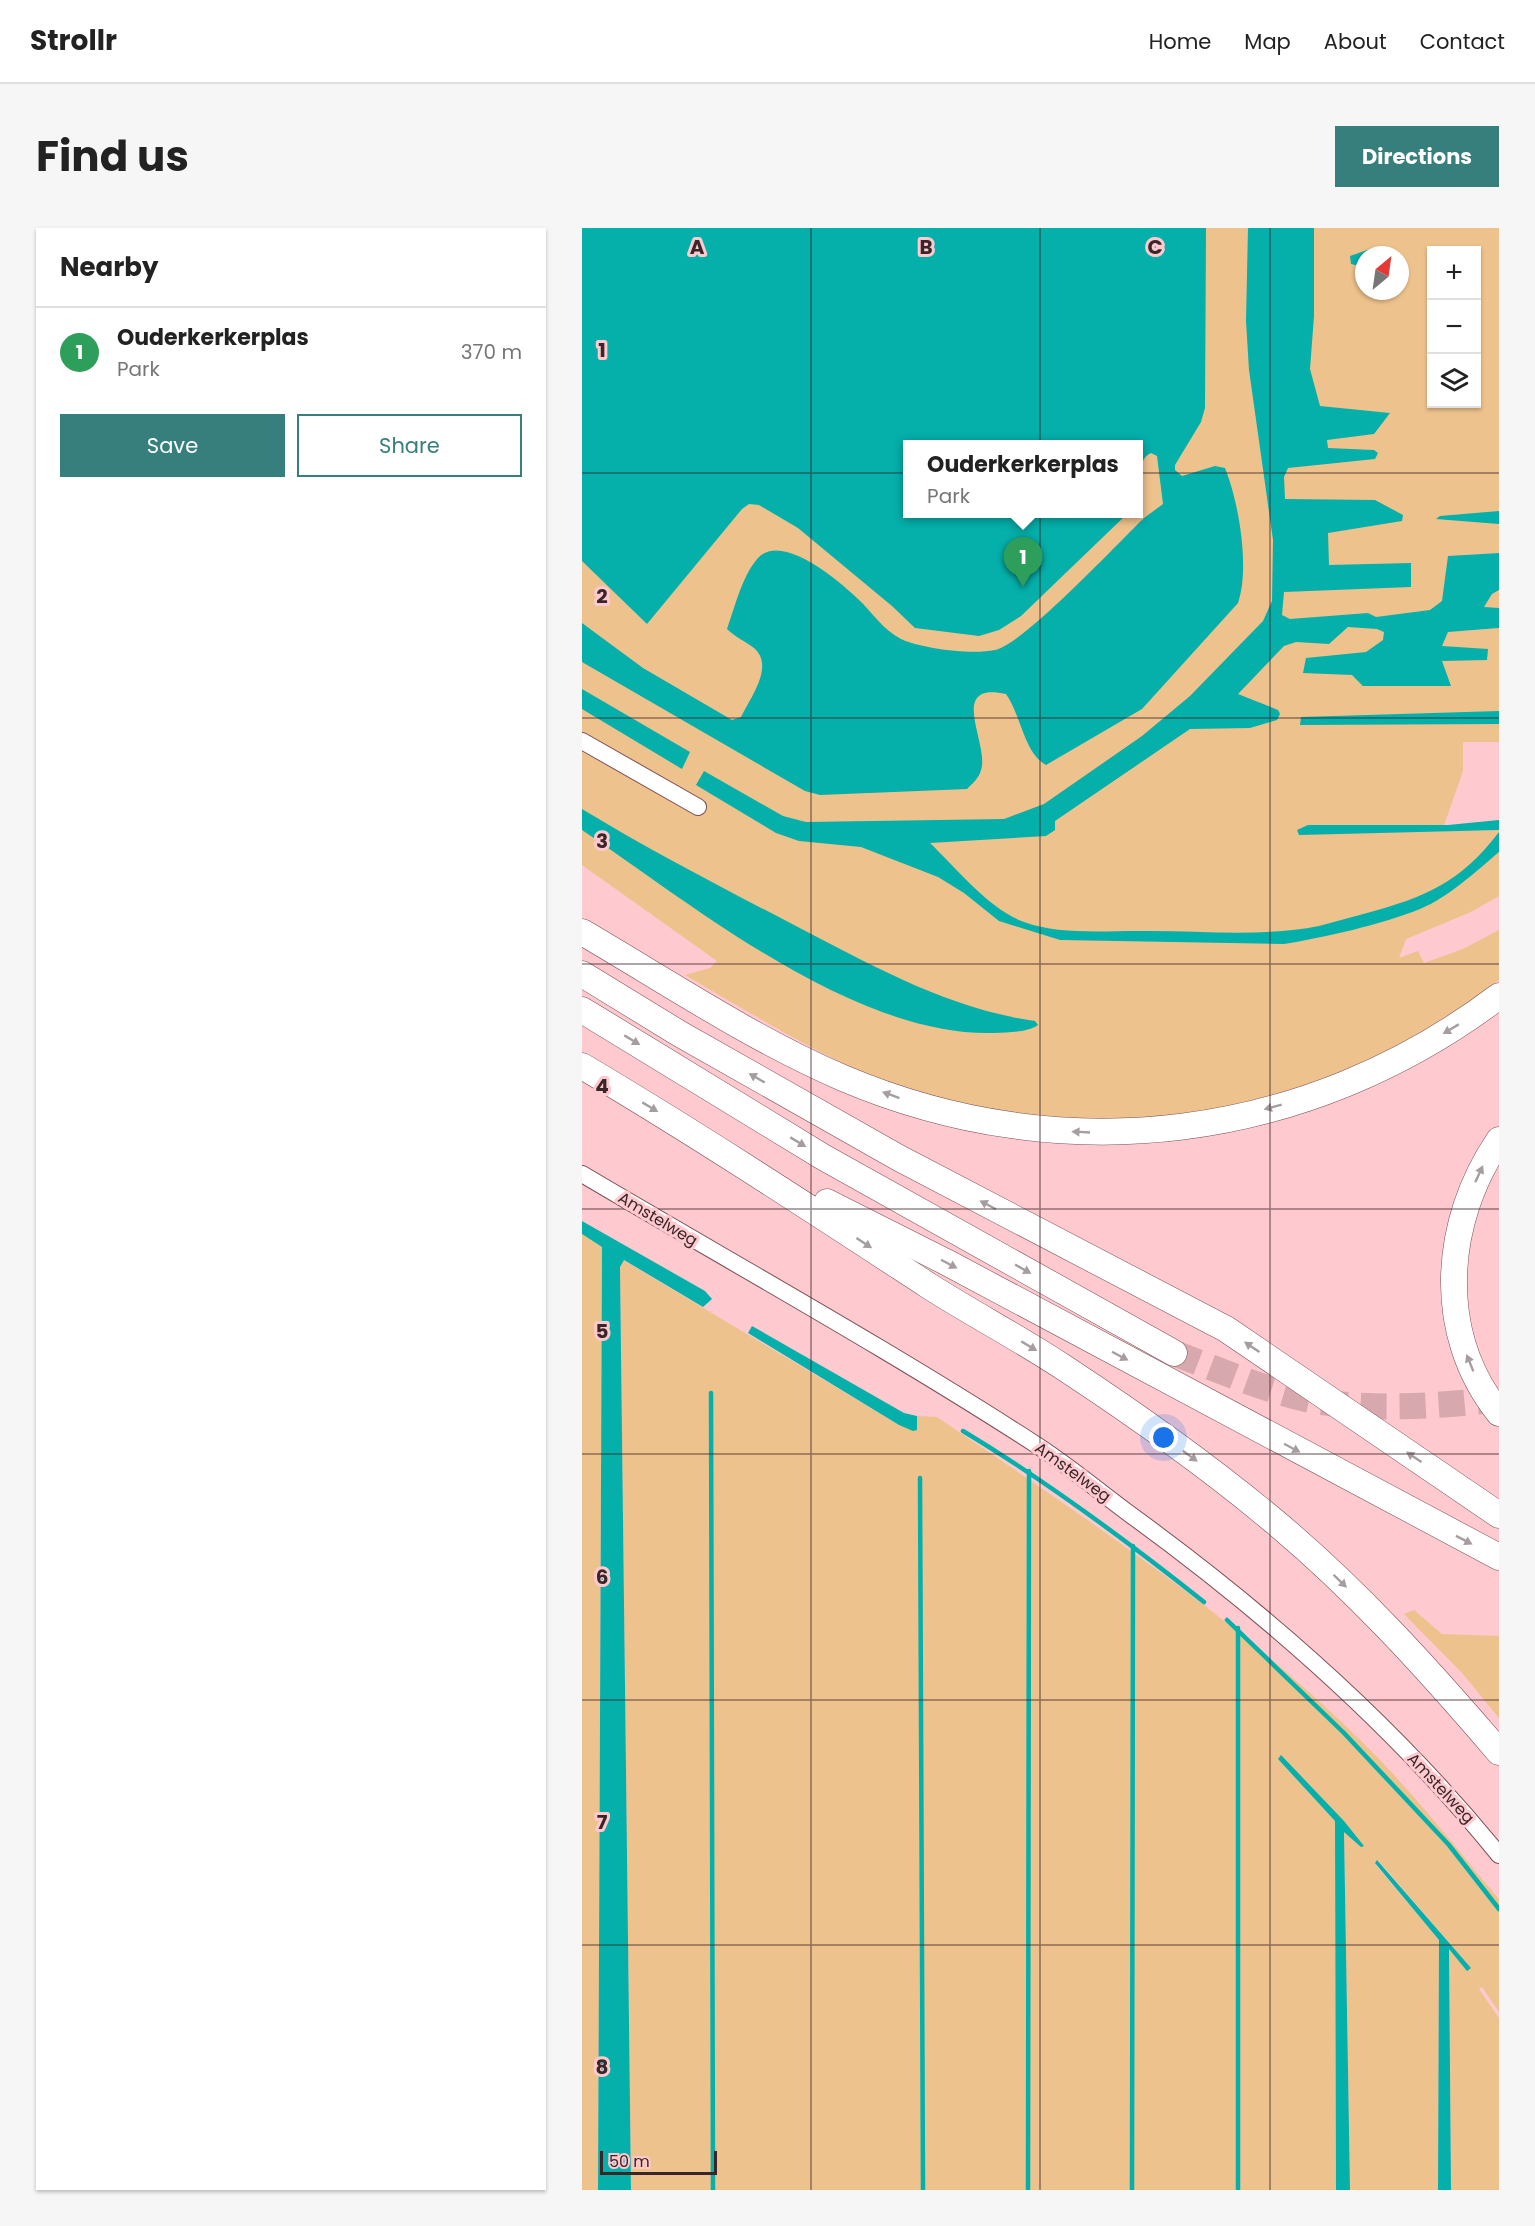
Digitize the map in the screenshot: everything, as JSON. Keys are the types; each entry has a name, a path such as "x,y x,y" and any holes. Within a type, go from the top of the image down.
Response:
{"highway":[{"path":"582,932 714,1009 843,1078 944,1114 1019,1127 1058,1130 1119,1133 1186,1128 1309,1097 1366,1075 1416,1050 1469,1019 1499,996"},
{"path":"582,974 680,1034 899,1158 1226,1329 1499,1515"},
{"path":"582,1010 823,1157 1174,1353"},
{"path":"582,1066 709,1142 933,1288 1062,1366 1223,1480 1270,1518 1375,1615 1436,1679 1499,1752"},
{"path":"1499,1140 1481,1170 1467,1203 1456,1239 1453,1268 1455,1311 1462,1342 1475,1375 1499,1413"},
{"path":"709,1142 946,1262 1499,1557"},
{"path":"1462,1490 1499,1501"}],"street":[{"path":"582,741 698,807"},
{"name":"Amstelweg","path":"582,1174 1040,1447 1194,1561 1298,1646 1377,1720 1464,1812 1499,1855"}],"shaded area":[{"path":"582,228 1499,228 1499,553 1463,555 1464,631 1499,628 1499,742 1463,742 1463,771 1442,831 1499,830 1499,896 1471,912 1406,939 1399,958 1418,951 1424,963 1463,949 1499,930 1499,980 1424,1032 1369,1060 1311,1082 1252,1100 1191,1112 1130,1119 1068,1120 1007,1114 946,1102 877,1078 779,1030 685,975 710,968 717,961 582,865"},
{"path":"1499,590 1499,608 1483,608 1492,594"},
{"path":"582,1234 602,1247 598,2190 582,2190"},
{"path":"623,1260 899,1425 917,1429 917,1416 937,1417 1110,1536 1222,1619 1328,1709 1378,1758 1425,1810 1499,1899 1499,2012 1482,1987 1479,1989 1499,2018 1499,2190 1451,2190 1449,1948 1467,1970 1471,1968 1378,1860 1375,1864 1439,1940 1438,2190 1350,2190 1344,1831 1361,1847 1344,1821 1281,1756 1278,1759 1335,1821 1336,2190 631,2190 620,1267"},
{"path":"1414,1610 1442,1634 1499,1636 1499,1718 1463,1674 1404,1614"}],"water":[{"path":"582,228 1206,228 1205,408 1201,422 1175,465 1175,470 1182,476 1215,466 1225,468 1235,499 1243,554 1243,572 1238,603 1142,709 1046,765 1033,752 1006,694 988,693 978,697 974,706 982,759 979,776 967,789 820,795 805,791 582,662 582,623 643,668 732,720 741,717 750,701 759,682 762,664 760,655 754,648 727,629 752,565 768,552 781,551 810,562 838,581 888,630 910,643 948,650 974,652 995,650 1009,644 1048,612 1144,518 1163,504 1157,456 1151,453 1143,462 1143,440 903,440 903,518 1123,518 1021,616 999,630 979,636 915,628 798,528 759,505 749,504 742,509 647,624 582,561"},
{"path":"1248,228 1314,228 1314,316 1310,369 1320,406 1390,413 1374,434 1327,440 1328,448 1374,450 1378,453 1375,459 1288,468 1284,477 1285,499 1375,500 1403,515 1402,521 1328,533 1329,565 1411,563 1411,587 1284,592 1282,615 1290,619 1368,613 1376,617 1430,610 1442,601 1448,556 1499,553 1499,590 1492,594 1484,607 1499,608 1499,628 1448,632 1442,646 1488,649 1487,660 1442,661 1451,686 1363,686 1352,675 1303,673 1306,658 1366,652 1383,640 1384,632 1377,629 1348,627 1329,644 1296,642 1284,646 1238,694 1278,710 1280,714 1277,720 1250,728 1190,729 1055,821 1055,830 1046,836 930,843 986,898 1011,916 1039,926 1070,931 1235,933 1319,926 1425,894 1471,864 1499,832 1499,852 1471,876 1431,904 1404,915 1317,938 1284,944 1060,940 999,921 964,893 938,877 861,847 799,841 776,833 696,785 704,771 783,816 806,822 1004,819 1044,804 1142,736 1190,696 1263,621 1272,601 1273,540 1249,370 1246,321"},
{"path":"1355,254 1355,265 1351,264 1350,256"},
{"path":"1499,511 1499,524 1436,519 1440,516"},
{"path":"582,689 690,752 682,769 582,709"},
{"path":"1499,711 1499,724 1300,725 1301,717"},
{"path":"582,809 687,869 881,970 972,1007 1035,1021 1038,1025 1022,1031 994,1033 941,1029 886,1014 831,990 777,961 724,928 582,830"},
{"path":"1499,820 1499,830 1299,835 1297,830 1308,825 1448,825"},
{"path":"582,1221 705,1291 712,1299 703,1307 624,1260 620,1267 631,2190 598,2190 602,1247 582,1234"},
{"path":"752,1326 904,1413 917,1416 917,1430 913,1431 899,1425 748,1333"},
{"path":"1281,1755 1344,1821 1364,1846 1361,1847 1344,1832 1350,2190 1336,2190 1335,1821 1278,1759"},
{"path":"1377,1860 1471,1968 1467,1971 1449,1949 1451,2190 1438,2190 1439,1940 1375,1863"}],"waterway":[{"path":"711,1393 713,2190"},
{"path":"963,1431 1086,1512 1204,1602"},
{"path":"1028,2190 1029,1471"},
{"path":"920,1478 923,2190"},
{"path":"1132,2190 1133,1546"},
{"path":"1227,1620 1344,1733 1449,1845 1499,1909"},
{"path":"1238,1628 1238,2190"}],"tunnel":[{"path":"1174,1353 1266,1387 1321,1402 1365,1406 1410,1406 1499,1399"}],"place":[{"name":"Ouderkerkerplas","path":"1023,587"}]}
